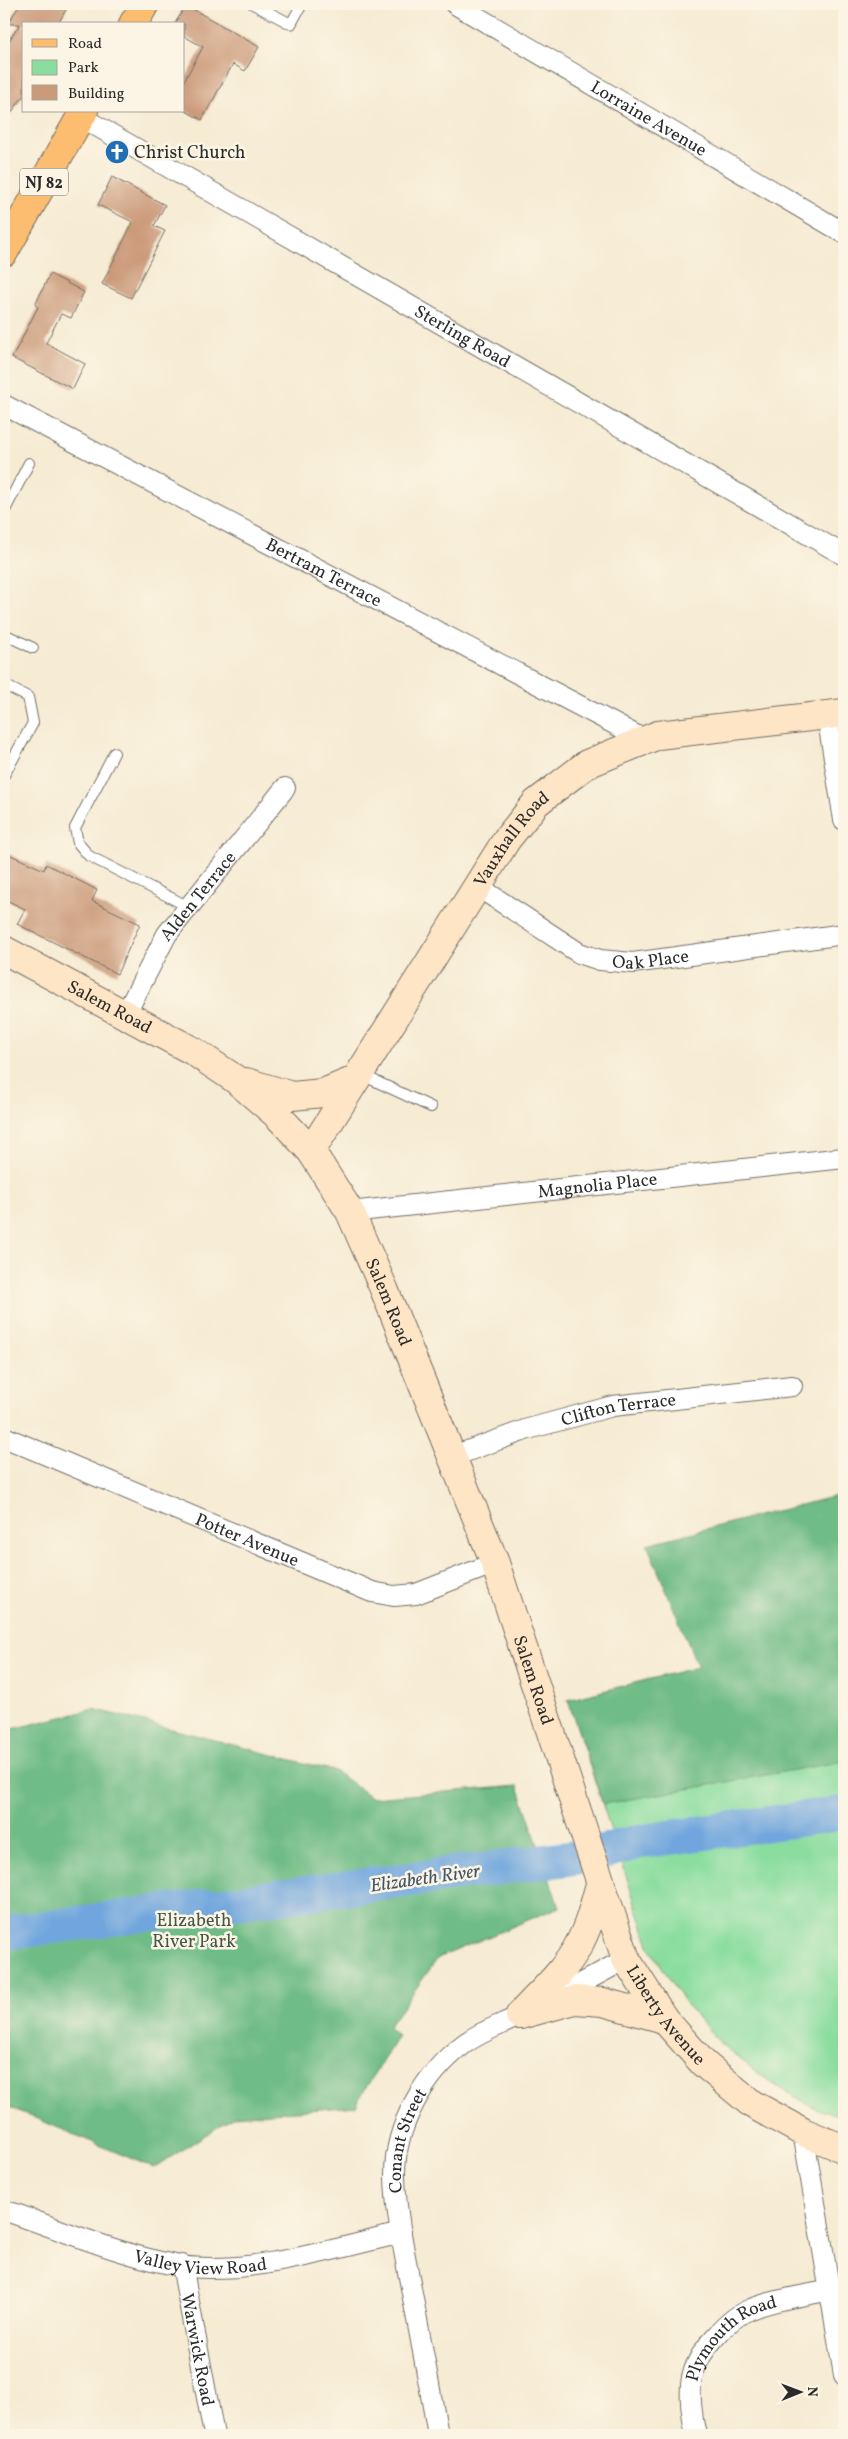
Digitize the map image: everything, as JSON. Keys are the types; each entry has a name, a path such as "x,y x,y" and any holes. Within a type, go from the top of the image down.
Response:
{"main road":[{"path":"134,22 145,4"},
{"name":"NJ 82","path":"7,240 83,114"}],"street":[{"name":"Lorraine Avenue","path":"455,4 844,233"},
{"name":"Sterling Road","path":"83,114 844,555"},
{"name":"Bertram Terrace","path":"4,404 645,740"},
{"name":"Vauxhall Road","path":"311,1151 507,839 536,803 587,764 658,735 836,714"},
{"path":"836,714 844,820"},
{"name":"Alden Terrace","path":"125,1015 167,934 285,788"},
{"name":"Oak Place","path":"477,886 579,953 600,960 632,962 844,934"},
{"name":"Salem Road","path":"4,950 193,1051 235,1079 276,1114 311,1151 350,1212 384,1289 495,1563 576,1808"},
{"path":"235,1079 292,1096 323,1092 357,1077"},
{"name":"Magnolia Place","path":"350,1212 844,1158"},
{"name":"Clifton Terrace","path":"451,1457 528,1429 613,1406 792,1386"},
{"name":"Potter Avenue","path":"4,1437 372,1592 394,1596 416,1594 495,1563"},
{"name":"Liberty Avenue","path":"576,1808 626,1959 664,2020 703,2063 745,2098 803,2132 844,2149"},
{"path":"520,2015 564,1968 578,1948 586,1931 600,1884"},
{"name":"Conant Street","path":"438,2435 401,2233 395,2176 403,2130 412,2106 436,2070 464,2044 485,2031 520,2015 626,1959"},
{"path":"520,2015 575,2000 603,2002 664,2020"},
{"path":"803,2132 844,2375"},
{"name":"Valley View Road","path":"4,2210 141,2256 182,2265 207,2267 278,2262 401,2233"},
{"name":"Warwick Road","path":"182,2265 214,2435"},
{"name":"Plymouth Road","path":"696,2435 692,2416 693,2374 704,2352 723,2328 750,2309 830,2290"}],"lane":[{"path":"253,4 291,24 302,4"},
{"path":"4,512 29,462"},
{"path":"4,634 34,648"},
{"path":"4,684 28,697 34,722 4,775"},
{"path":"114,753 75,828 78,843 88,856 189,907"},
{"path":"357,1077 431,1107"}],"green space":[{"path":"844,1494 844,1761 603,1804 568,1700 698,1667 647,1544"},
{"path":"844,1630 844,2118 815,2108 768,2081 721,2044 685,2003 650,1948 568,1700"},
{"name":"Elizabeth River Park","path":"94,1709 335,1771 372,1798 518,1786 559,1907 438,1958 388,2027 398,2036 359,2099 357,2106 235,2116 154,2168 4,2105 4,1731"}],"building":[{"path":"20,4 69,4 59,22 22,22 22,98 4,123 4,48 20,24 8,24"},
{"path":"184,4 259,47 245,71 233,64 202,120 185,111 185,79 203,47 185,37 185,22 176,22 184,8"},
{"path":"112,177 165,205 154,226 165,231 131,298 102,284 133,222 98,205"},
{"path":"50,274 84,292 71,318 61,314 46,343 85,364 73,389 12,358 38,307 35,305"},
{"path":"4,852 44,870 46,864 97,890 92,901 140,924 117,974 17,924 25,909 4,899"}],"waterway":[{"name":"Elizabeth River","path":"4,1933 587,1856 638,1842 844,1813"}],"place":[{"name":"Christ Church","path":"117,152"}]}
